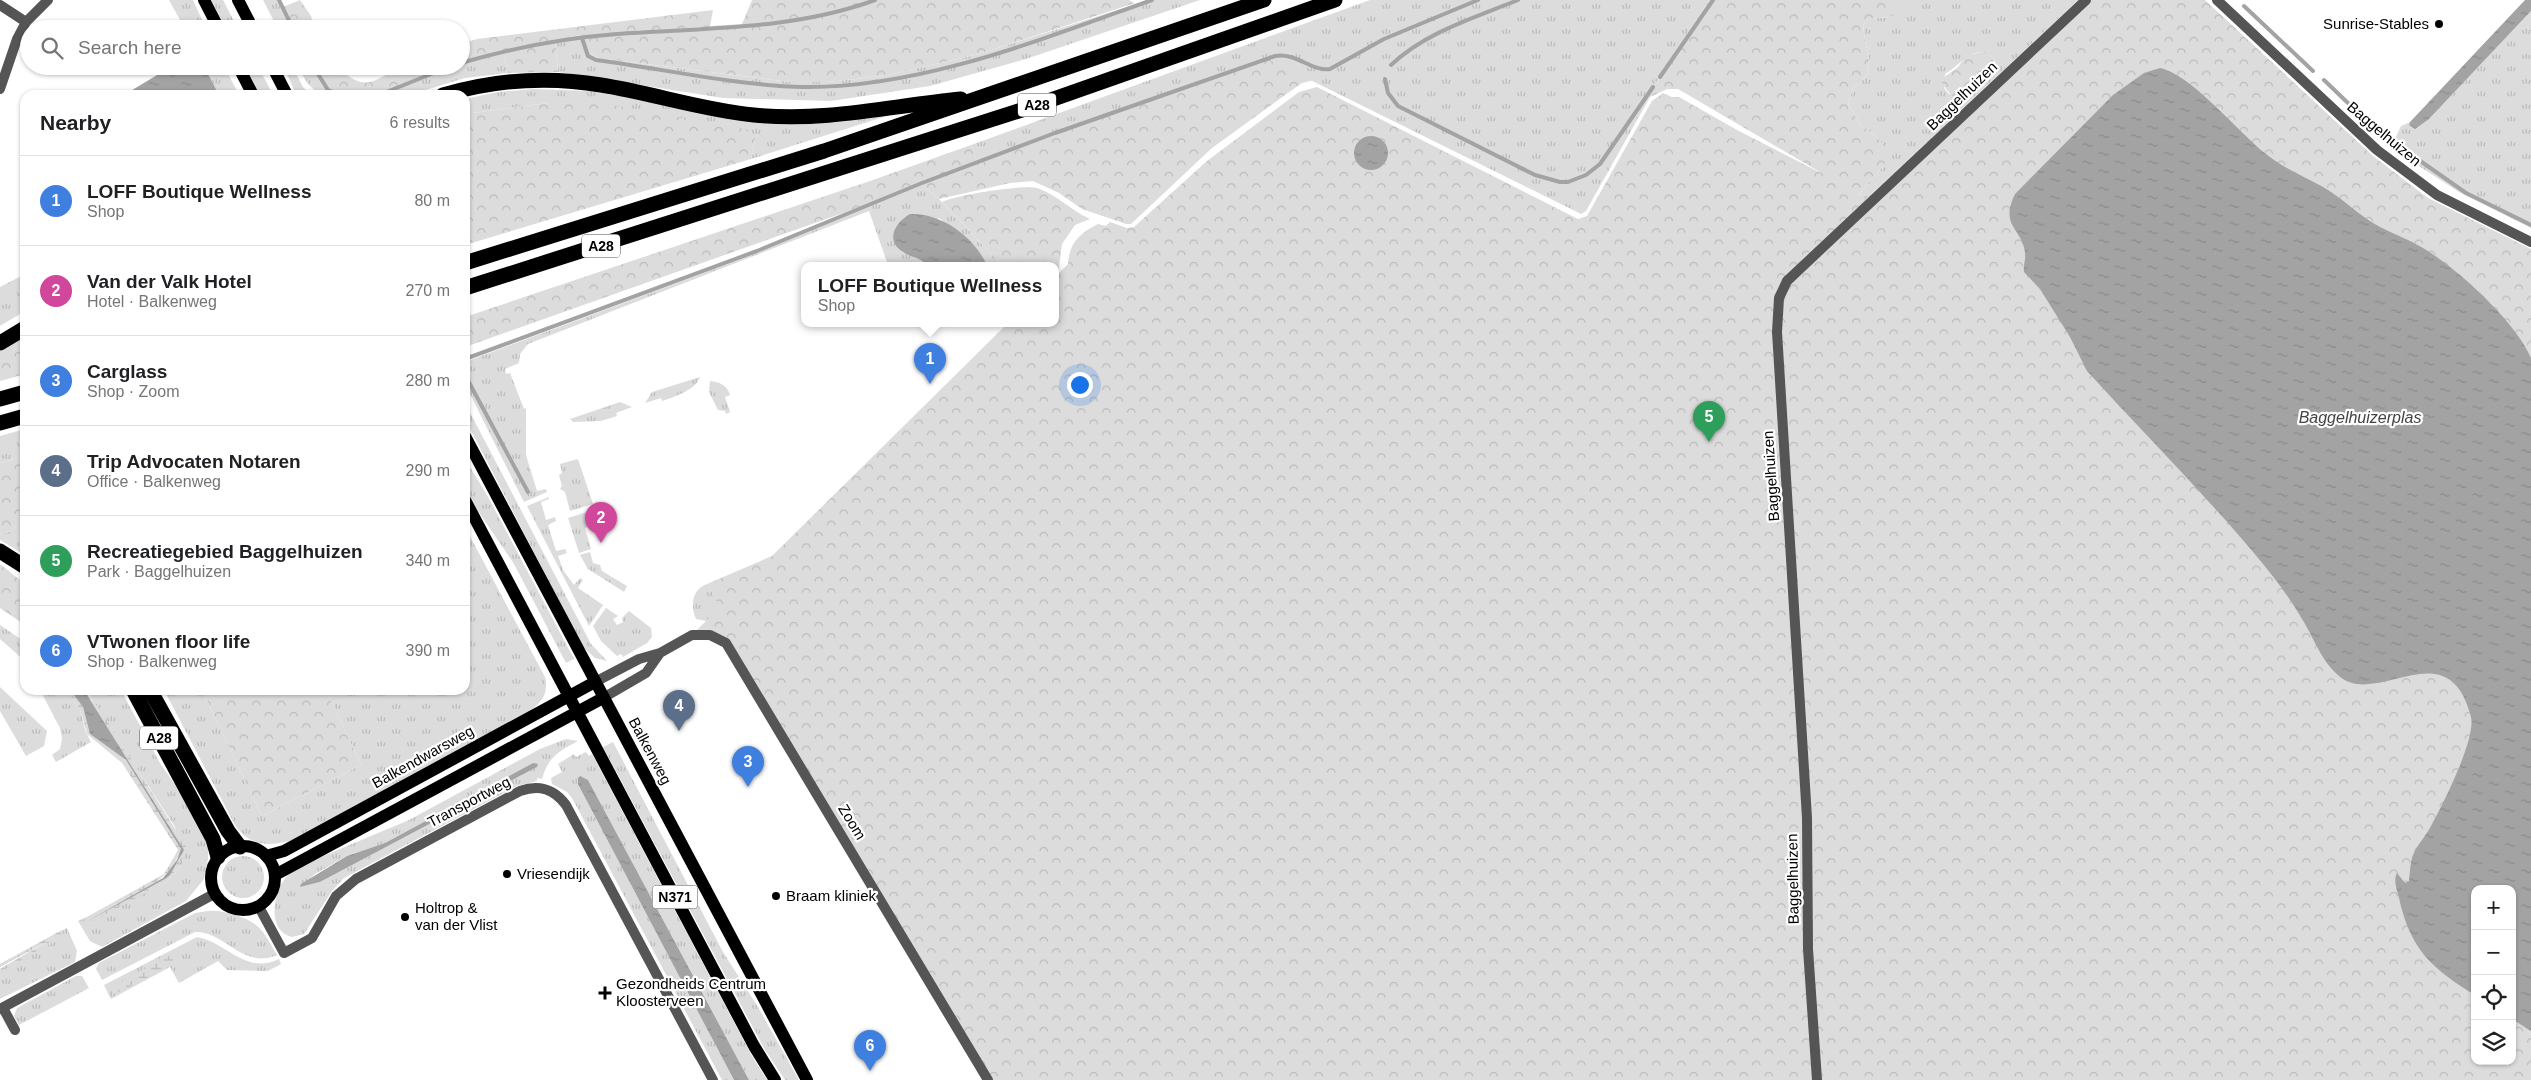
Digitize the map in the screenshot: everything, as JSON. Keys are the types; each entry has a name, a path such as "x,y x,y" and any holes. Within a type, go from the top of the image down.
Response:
{"highway":[{"name":"A28","path":"470,261 824,151 1264,0"},
{"name":"A28","path":"470,286 1025,109 1335,0"},
{"name":"A28","path":"459,90 517,81 569,82 618,88 722,111 806,117 869,113 928,102 988,96"},
{"path":"0,343 20,331"},
{"path":"0,399 20,393"},
{"path":"0,423 20,417"},
{"path":"0,550 20,564"},
{"name":"A28","path":"136,695 213,839 218,857"},
{"name":"A28","path":"153,695 228,831 240,847"}],"main road":[{"path":"204,0 214,20"},
{"path":"238,0 248,20"},
{"path":"243,75 251,90"},
{"path":"277,75 284,90"},
{"name":"Balkenweg","path":"470,445 807,1080"},
{"name":"N371","path":"470,509 754,1046 775,1080"},
{"name":"Balkendwarsweg","path":"266,856 284,851 595,682"},
{"name":"Zoom","path":"578,713 603,698"},
{"path":"275,875 578,713"},
{"path":"240,847 255,848 266,856 275,875 271,894 259,907 250,910 235,909 222,902 214,894 212,874 218,857 224,852 240,847"}],"street":[{"path":"28,20 46,3 58,0"},
{"name":"Baggelhuizen","path":"1817,1080 1808,949 1806,808 1777,332 1779,298 1787,281 2086,0"},
{"name":"Baggelhuizen","path":"2216,0 2360,136 2384,156 2437,194 2531,242"},
{"path":"0,5 23,20"},
{"path":"0,89 20,35"},
{"name":"Zoom","path":"595,682 639,659 660,653 692,635 710,635 726,643 988,1080"},
{"name":"Zoom","path":"603,698 646,673 660,653"},
{"name":"Transportweg","path":"259,907 284,953 312,938 336,896 356,879 520,791 537,787 546,788 553,791 566,805 712,1080"},
{"path":"15,1030 2,1008 214,894"}],"green space":[{"path":"169,0 193,0 202,20 180,20"},
{"path":"211,0 223,0 233,20 221,20"},
{"path":"263,0 279,0 289,20 273,20"},
{"path":"300,0 312,20 290,20 283,7"},
{"path":"752,0 1129,0 1135,3 979,54 883,76 828,82 790,82 598,58 589,52 581,35 555,40 558,72 508,73 503,50 470,60 470,41 477,39 713,10 710,26 742,24"},
{"path":"1149,0 1200,0 1026,59 930,86 831,101 723,98 558,72 555,40 582,35 589,52 598,58 790,82 828,82 883,76 979,54"},
{"path":"1370,0 1709,0 1650,92 1650,97 1586,211 1581,214 1268,59 977,162 971,145"},
{"path":"1709,0 1903,0 1901,11 1890,17 1868,19 1863,25 1869,67 1862,81 1853,88 1848,104 1860,124 1880,140 1888,152 1886,163 1859,194 1869,196 2078,0 2205,0 2373,156 2428,198 2531,249 2531,1080 988,1080 726,643 692,635 720,607 707,584 772,556 1004,327 1059,327 1059,273 1068,264 1073,244 1081,235 1098,224 1106,226 1110,222 1127,228 1134,227 1207,161 1299,92 1317,87 1578,219 1587,216 1652,101 1663,93 1672,97 1679,97 1737,130 1825,175 1678,89 1667,89 1650,97 1650,92"},
{"path":"1903,0 2078,0 1869,196 1859,194 1886,163 1880,140 1860,124 1848,104 1853,88 1862,81 1869,67 1863,25 1868,19 1890,17 1900,11","holes":["1984,53 1994,59 1995,67 1964,95 1949,94 1944,88 1945,74 1971,55"]},
{"path":"2531,11 2531,228 2459,192 2411,161 2392,145 2401,126 2410,122 2409,125 2429,119"},
{"path":"503,50 508,73 465,78 425,90 389,90 432,75 470,75 470,62"},
{"path":"1987,52 1993,58 1995,67 1964,95 1960,97 1952,96 1942,84 1943,78 1958,67 1966,56"},
{"path":"1268,59 1314,80 1302,83 1212,148 1131,224 1082,209 1059,193 1033,181 1010,183 939,199 922,185 470,345 470,315 873,180 971,145 977,162"},
{"path":"209,75 229,75 236,90 216,90"},
{"path":"250,75 263,75 270,90 257,90"},
{"path":"288,75 297,75 306,90 294,90"},
{"path":"302,75 319,75 327,90 315,90"},
{"path":"319,75 348,75 366,83 386,75 430,75 388,90 327,90"},
{"path":"533,89 590,91 706,111 893,114 751,159 755,139 548,103 470,113 470,98 498,92"},
{"path":"589,101 751,130 755,139 751,159 470,243 470,113 548,103"},
{"path":"922,185 939,199 999,262 985,262 967,239 939,218 902,252 922,259 924,262 887,262 869,211 528,344 520,354 519,363 505,369 506,374 510,373 524,409 526,408 526,455 537,491 546,489 547,492 524,502 470,394 470,360 755,254"},
{"path":"1021,188 1040,189 1090,219 1075,225 1062,244 1059,266 1059,262 999,262 942,202 976,193"},
{"path":"20,277 20,314 0,326 0,287"},
{"path":"20,336 20,375 0,381 0,347"},
{"path":"700,377 694,386 684,392 662,401 661,398 645,403 652,392"},
{"path":"710,381 720,383 727,389 730,395 725,397 730,412 726,414 725,411 718,410 709,392"},
{"path":"620,402 632,407 616,413 617,416 601,421 573,422 570,419"},
{"path":"470,413 591,644 607,661 595,658 583,647 470,429"},
{"path":"20,430 20,457 0,463 0,436"},
{"path":"20,457 20,524 9,532 0,534 0,463"},
{"path":"578,459 593,504 570,511 565,492 560,489 562,486 559,475 562,473 560,464"},
{"path":"470,467 487,495 574,659 566,663 514,564 470,497"},
{"path":"549,497 549,499 541,502 546,520 555,517 556,521 548,525 556,551 565,549 567,553 558,556 563,570 574,585 580,578 583,580 578,588 603,605 589,626 527,506"},
{"path":"590,511 592,519 595,518 597,524 585,528 591,549 579,553 568,518"},
{"path":"20,524 20,552 0,540 0,534 9,532"},
{"path":"470,536 545,677 546,688 543,698 529,712 292,840 275,844 260,843 253,841 241,832 235,825 167,695 204,695 262,816 361,765 328,695 470,695"},
{"path":"590,552 593,563 600,565 602,571 627,586 624,592 588,569 580,555"},
{"path":"0,564 20,580 20,622 0,608"},
{"path":"707,584 1006,1080 711,622 696,619 693,609 695,594 702,586"},
{"path":"606,608 618,616 613,619 617,625 623,622 622,618 629,611 651,628 652,637 647,643 623,657 621,654 617,656 601,641 593,626"},
{"path":"0,625 20,639 20,657 0,639"},
{"path":"0,687 47,731 44,746 26,756 0,711"},
{"path":"43,695 70,695 80,709 85,730 91,742 56,762 52,755 60,749 62,739 60,728"},
{"path":"70,695 74,695 83,707 90,734 126,760 181,849 175,862 166,873 140,892 165,879 184,850 87,695 101,711 187,848 181,866 165,883 87,924 84,922 85,918 164,874 178,850 122,763 87,734 80,709"},
{"path":"89,695 124,695 160,763 189,805 208,842 208,859 204,879 186,901 102,947 90,941 78,921 165,883 181,866 175,827"},
{"path":"204,695 328,695 361,765 262,816"},
{"path":"566,739 578,741 565,748 551,760 544,771 542,779 537,778 537,781 517,786 344,878 332,891 304,934 292,937 279,928 274,912 275,903 280,887 290,873 302,865 409,820 540,749","holes":["533,763 537,767 320,882 300,887 315,874 347,856 385,843"]},
{"path":"613,742 723,952 758,1007 799,1080 785,1080 765,1050 603,747"},
{"path":"586,752 589,756 592,754 753,1058 767,1080 749,1080 588,780 578,781 734,1080 722,1080 572,798 567,792 552,784 551,778 562,772 558,764 574,754 576,757"},
{"path":"243,856 258,862 264,877 258,892 243,898 228,892 222,877 228,862"},
{"path":"208,911 232,914 249,920 260,928 277,955 254,958 216,937 206,933 195,932 102,980 96,969 99,963 195,913"},
{"path":"67,928 77,951 75,962 0,999 0,969 62,933 0,967 0,964"},
{"path":"62,930 63,933 0,967 0,964"},
{"path":"63,933 64,936 0,972 0,969"},
{"path":"197,937 208,940 246,961 267,963 279,959 281,964 268,971 227,970 218,961 179,983 170,967 111,999 104,985"},
{"path":"168,956 173,958 173,964 115,994 112,993 111,987"},
{"path":"76,976 82,976 89,988 19,1025 14,1016 17,1008"}],"water":[{"path":"2525,0 2531,0 2531,11 2429,119 2415,129 2409,125 2410,122"},
{"name":"Baggelhuizerplas","path":"2160,68 2173,73 2201,93 2276,162 2323,187 2374,224 2418,245 2437,257 2468,282 2513,328 2531,358 2531,1031 2516,1022 2516,885 2471,885 2471,992 2447,976 2425,956 2409,931 2396,888 2395,879 2397,873 2405,883 2409,881 2413,855 2429,830 2450,788 2469,740 2471,717 2460,691 2446,678 2429,674 2372,684 2355,684 2339,676 2327,663 2293,605 2263,564 2198,490 2087,371 2070,337 2040,289 2024,272 2025,256 2023,245 2013,227 2010,214 2015,194 2113,95 2144,73"},
{"path":"157,75 209,75 216,90 132,90"},
{"path":"1371,136 1383,141 1388,153 1383,165 1371,170 1359,165 1354,153 1359,141"},
{"path":"910,214 922,215 934,217 945,222 965,236 974,245 985,262 924,262 903,252 897,247 893,237 897,226"},
{"path":"74,695 87,695 184,850 170,875 165,879 86,922 163,878 177,860 181,849 126,760 90,734 83,707"},
{"path":"533,763 538,764 537,767 320,882 300,887 301,884 347,856 385,843"},
{"path":"580,776 588,780 749,1080 734,1080 578,784"}],"waterway":[{"path":"279,0 289,20"},
{"path":"470,61 519,48 577,38 715,29 780,22 844,10 875,0"},
{"path":"582,38 588,56 596,60 776,86 846,85 891,80 980,59 1152,0"},
{"path":"470,357 757,251 922,183 1055,133 1275,56 1290,57 1317,68 1330,69 1384,39 1478,0"},
{"path":"1391,65 1419,43 1451,27 1518,0"},
{"path":"1660,77 1713,0"},
{"path":"2244,6 2313,71"},
{"path":"319,75 328,90"},
{"path":"391,90 429,75"},
{"path":"1385,79 1388,93 1398,106 1535,175 1560,182 1568,182 1586,175 1600,164 1653,87"},
{"path":"2324,80 2375,129"},
{"path":"2396,144 2466,193 2531,225"},
{"path":"470,384 528,492"}],"place":[{"name":"Sunrise-Stables","path":"2439,24"},
{"name":"LOFF Boutique Wellness","path":"930,384"},
{"name":"Recreatiegebied Baggelhuizen","path":"1709,442"},
{"name":"Van der Valk Hotel","path":"601,543"},
{"name":"Trip Advocaten Notaren","path":"679,731"},
{"name":"Carglass","path":"748,787"},
{"name":"Vriesendijk","path":"507,874"},
{"name":"Braam kliniek","path":"776,896"},
{"name":"Holtrop & van der Vlist","path":"405,917"},
{"name":"Gezondheids Centrum Kloosterveen","path":"605,993"},
{"name":"VTwonen floor life","path":"870,1071"}]}
